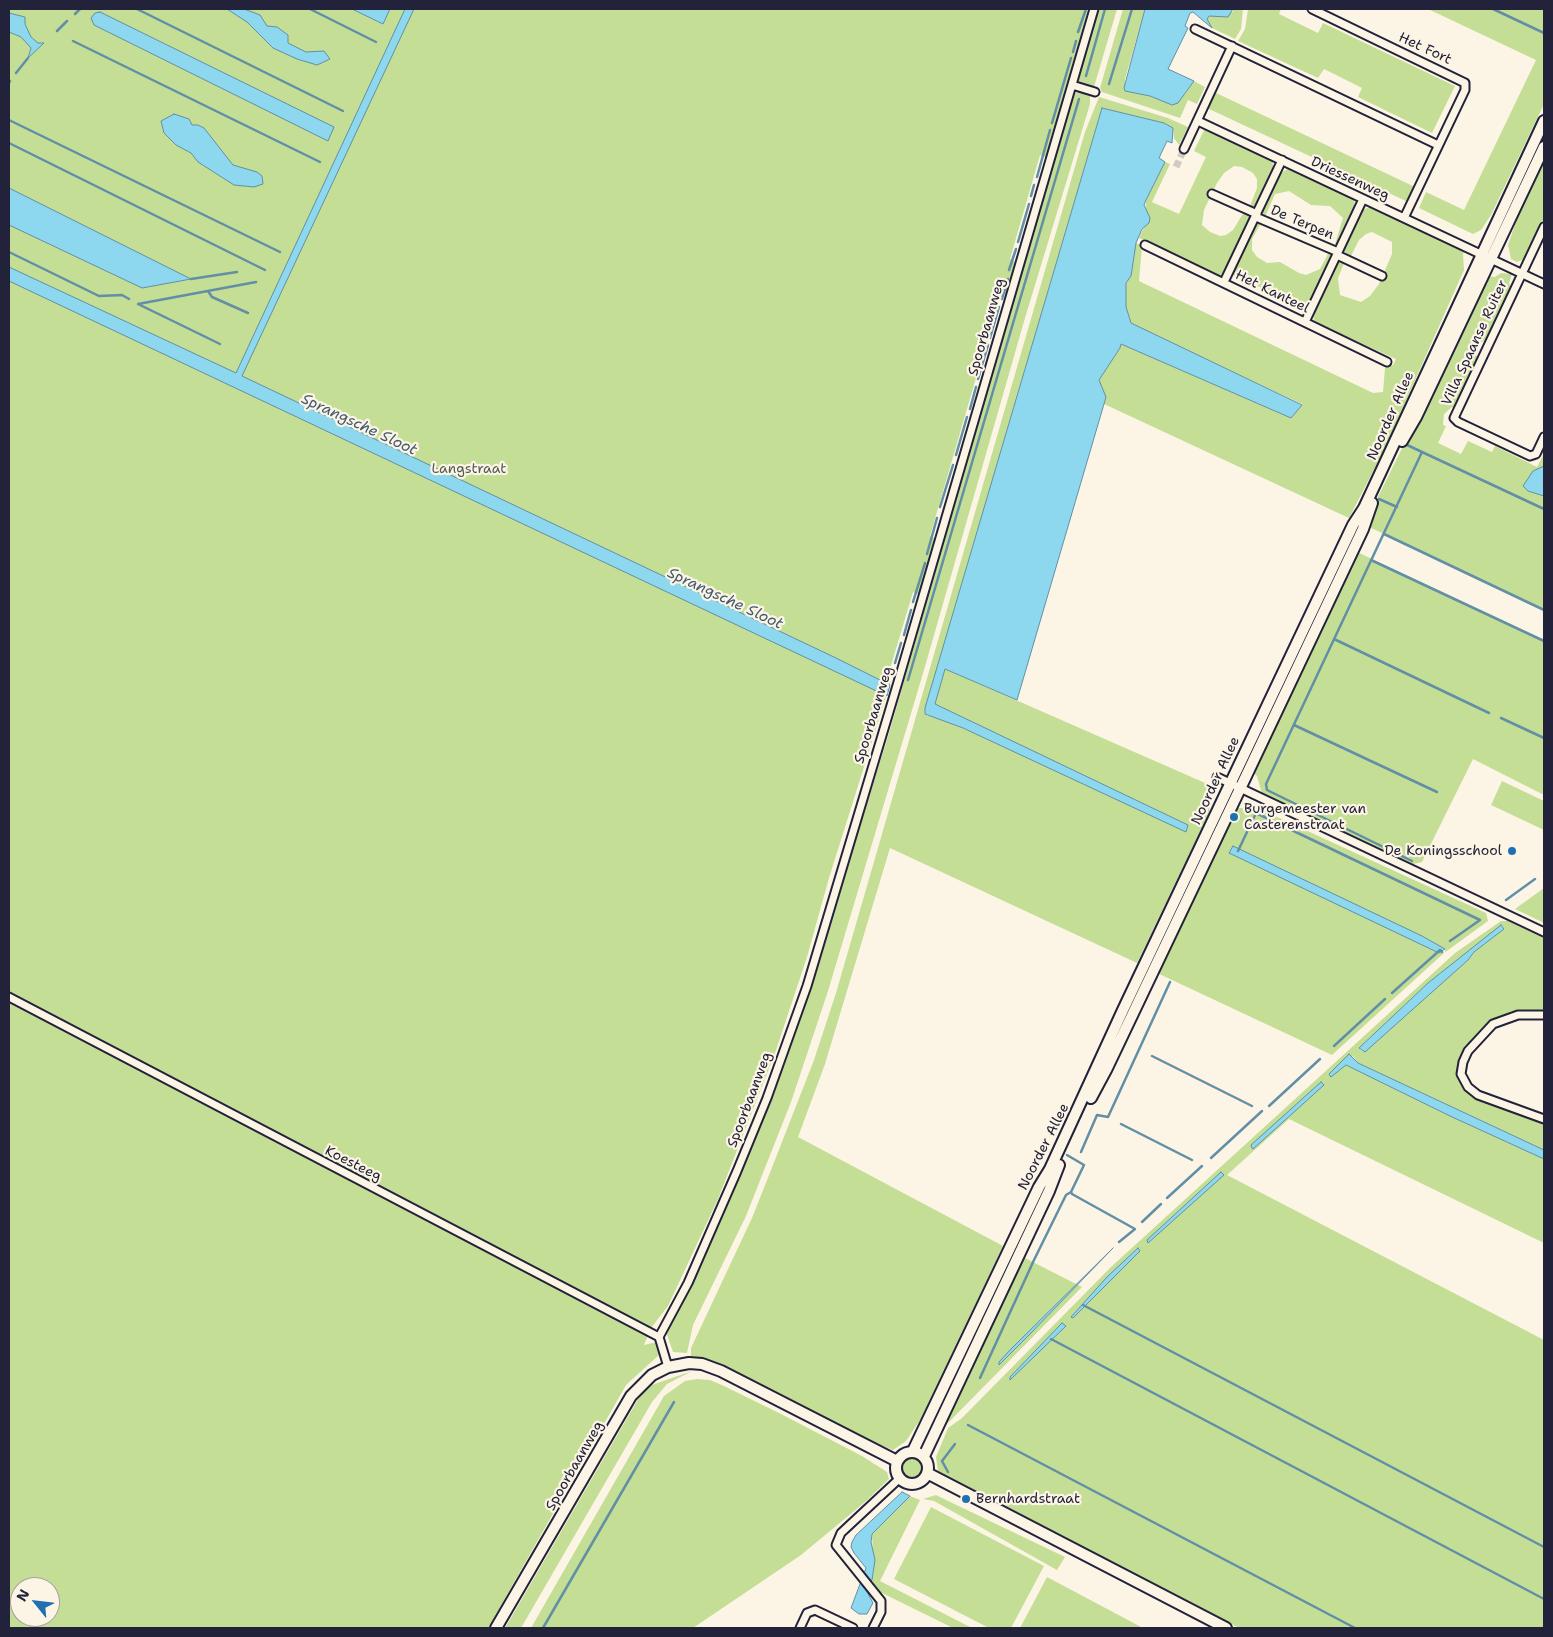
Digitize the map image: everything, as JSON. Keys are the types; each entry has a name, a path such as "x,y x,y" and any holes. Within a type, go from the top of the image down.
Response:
{"street":[{"name":"Spoorbaanweg","path":"659,1337 688,1283 737,1171 767,1098 807,986 1094,9"},
{"name":"Het Fort","path":"1312,9 1465,84 1465,90 1404,218"},
{"path":"1195,29 1438,145"},
{"path":"1184,149 1232,46"},
{"path":"1072,85 1095,92"},
{"name":"Driessenweg","path":"1198,121 1544,284"},
{"name":"Noorder Allee","path":"924,1456 1049,1191 1055,1172 1230,783 1353,525 1364,508 1544,121"},
{"name":"Noorder Allee","path":"912,1451 1039,1187 1050,1170 1240,788 1363,529 1368,512 1402,442 1416,418 1544,147"},
{"name":"De Terpen","path":"1224,282 1282,160"},
{"name":"De Terpen","path":"1212,194 1382,276"},
{"name":"De Terpen","path":"1305,322 1363,199"},
{"name":"Villa Spaanse Ruiter","path":"1544,227 1454,418 1493,439 1533,455 1536,454 1544,437"},
{"name":"Het Kanteel","path":"1145,245 1387,362"},
{"path":"1217,777 1544,932"},
{"name":"Koesteeg","path":"9,997 659,1337"},
{"path":"1544,1015 1518,1015 1493,1024 1468,1051 1463,1062 1461,1074 1468,1087 1478,1095 1544,1119"},
{"path":"659,1337 668,1368"},
{"name":"Spoorbaanweg","path":"496,1628 631,1396 652,1375 668,1368 695,1364 721,1371 897,1461"},
{"path":"912,1451 924,1456 928,1464 927,1473 917,1483 907,1483 900,1478 896,1469 897,1461 905,1453 912,1451"},
{"path":"927,1473 1226,1628"},
{"path":"873,1628 882,1606 879,1596 838,1550 836,1545 841,1533 900,1478"},
{"path":"800,1628 808,1613 815,1610 853,1628"}],"green space":[{"name":"Langstraat","path":"9,9 1084,9 1090,12 1047,158 1040,155 1010,259 1017,263 1008,295 1001,292 930,536 936,539 920,595 913,592 887,679 891,681 829,878 807,957 775,1053 718,1199 668,1306 651,1328 644,1345 657,1342 660,1348 659,1355 626,1385 488,1628 9,1628"},
{"path":"1098,9 1117,9 1094,87 1078,83 1079,73"},
{"path":"1123,9 1145,9 1125,79 1125,91 1150,96 1172,105 1185,94 1194,81 1205,87 1197,104 1188,100 1180,118 1102,92 1100,88"},
{"path":"1233,9 1243,9 1241,29 1235,39 1212,28 1207,19 1209,16 1233,12"},
{"path":"1248,9 1281,9 1279,14 1318,33 1323,23 1455,86 1432,133 1358,97 1362,88 1324,69 1318,78 1238,41 1245,29"},
{"path":"1428,9 1544,10 1544,104 1491,215 1481,230 1473,234 1419,208 1426,192 1464,210 1536,60"},
{"path":"1085,92 1090,95 1090,104 1025,318 924,670 828,991 791,1102 746,1216 693,1325 687,1353 673,1352 665,1329 706,1253 764,1115 815,968 890,730 1058,143 1075,93"},
{"path":"1214,92 1415,187 1408,202 1207,108"},
{"path":"1099,97 1168,118 1188,127 1179,145 1174,138 1173,128 1164,123 1102,108 929,696 927,716 933,716 963,728 1186,831 1187,825 938,707 935,704 935,698 945,669 1212,786 1213,793 1208,815 1137,963 890,848 825,1064 798,1137 1003,1246 920,1420 906,1441 893,1450 861,1437 715,1363 691,1357 691,1348 752,1218 814,1060 836,993 1085,132"},
{"path":"1205,128 1272,161 1274,168 1256,207 1250,206 1257,188 1257,179 1253,173 1242,167 1234,166 1224,173 1217,183 1204,210 1202,225 1210,232 1220,236 1226,235 1233,230 1244,212 1251,215 1225,271 1220,276 1139,238 1145,225 1146,200 1165,162 1170,164 1152,202 1179,214 1206,157 1194,151"},
{"path":"1544,161 1544,219 1525,259 1517,262 1511,259 1508,245 1517,219"},
{"path":"1289,168 1354,199 1355,208 1339,245 1335,244 1343,218 1330,206 1311,205 1289,191 1275,194 1265,217 1262,213 1278,175"},
{"path":"1370,207 1465,250 1463,254 1464,270 1384,450 1349,518 1104,404 1105,397 1099,380 1121,344 1291,418 1302,404 1131,324 1126,307 1126,283 1131,276 1136,243 1142,246 1139,281 1373,393 1383,392 1385,368 1393,365 1396,359 1314,322 1313,313 1340,259 1345,261 1338,278 1340,295 1361,302 1370,296 1379,284 1392,254 1392,242 1372,232 1359,240 1351,256 1343,251 1362,210"},
{"path":"1256,222 1261,223 1252,239 1252,250 1257,257 1267,263 1280,262 1306,275 1320,269 1329,252 1333,254 1308,309 1231,274"},
{"path":"1501,273 1512,274 1509,283 1511,287 1487,339 1478,344 1476,356 1479,357 1454,409 1452,407 1444,414 1443,425 1446,426 1438,443 1461,454 1468,441 1492,452 1495,446 1537,467 1544,453 1544,466 1523,486 1528,491 1544,496 1544,609 1367,526 1378,497 1487,276 1495,277"},
{"path":"1355,551 1544,640 1544,795 1473,759 1422,862 1413,864 1262,794 1257,776 1251,771"},
{"path":"1502,781 1544,801 1544,830 1491,805"},
{"path":"1251,805 1486,913 1488,921 1445,952 1445,949 1233,847 1406,937 1439,953 1444,953 1332,1055 1155,972 1235,808 1244,808"},
{"path":"1544,888 1544,923 1515,909"},
{"path":"1501,921 1508,921 1544,938 1544,1012 1512,1011 1490,1022 1466,1048 1460,1061 1459,1077 1471,1095 1544,1122 1544,1150 1358,1063 1353,1056 1334,1074 1346,1065 1544,1159 1544,1243 1289,1119 1227,1175 1544,1340 1544,1628 1239,1628 938,1471 936,1457 948,1428 962,1418 1111,1267 1455,953","holes":["1502,925 1504,929 1474,952 1468,960 1362,1051 1359,1048 1428,983"]},
{"path":"1021,1256 1082,1287 945,1426 939,1429"},
{"path":"692,1371 667,1384 652,1402 521,1628 505,1628 640,1396 649,1386"},
{"path":"697,1379 710,1380 724,1386 862,1456 887,1472 889,1479 865,1502 801,1555 693,1628 531,1628 664,1396 685,1381"},
{"path":"912,1457 919,1460 922,1467 919,1474 912,1477 905,1474 902,1467 905,1460"},
{"path":"936,1495 1065,1557 1057,1570 934,1501 923,1499"},
{"path":"910,1496 920,1500 880,1581 972,1628 953,1628 878,1591 872,1580 874,1570 872,1534"},
{"path":"931,1507 1044,1566 1011,1628 989,1628 894,1579"},
{"path":"1047,1577 1143,1628 1020,1628"}],"water":[{"path":"227,9 244,9 260,15 267,26 277,27 288,35 288,43 306,52 324,51 330,59 317,65 297,59 273,48 247,22"},
{"path":"352,9 390,9 383,24"},
{"name":"Sprangsche Sloot","path":"405,9 414,9 242,376 836,658 890,685 887,696 9,281 9,267 236,373"},
{"path":"1145,9 1233,9 1228,17 1209,16 1207,19 1212,28 1193,12 1190,13 1185,26 1188,28 1168,69 1194,81 1178,103 1172,105 1150,96 1125,91 1124,88"},
{"path":"100,12 334,127 328,141 94,25 91,18 95,13"},
{"path":"9,13 25,17 25,24 31,37 38,43 44,43 28,58 31,48 21,37 9,32"},
{"path":"1102,108 1164,123 1173,128 1172,143 1167,141 1159,158 1165,162 1144,205 1150,218 1149,223 1142,229 1136,243 1131,276 1126,283 1126,307 1131,323 1302,405 1291,418 1121,344 1099,380 1106,397 1017,700 945,669 935,704 1188,825 1186,832 963,728 925,714 925,708"},
{"path":"174,114 189,119 192,125 204,128 233,165 257,172 262,176 263,184 254,187 234,185 198,162 191,153 176,145 164,133 161,121"},
{"path":"9,188 191,279 142,288 9,225"},
{"path":"1544,466 1544,496 1528,491 1523,486 1533,471"},
{"path":"1233,846 1422,936 1445,949 1439,953 1229,853"},
{"path":"1501,925 1504,929 1474,952 1468,960 1365,1052 1359,1048 1428,983"},
{"path":"1349,1054 1358,1063 1544,1150 1544,1159 1346,1065 1331,1077 1329,1074"},
{"path":"1321,1082 1324,1085 1252,1148 1251,1145"},
{"path":"1221,1172 1224,1175 1148,1243 1147,1240"},
{"path":"1113,1248 999,1365 999,1362 1011,1349"},
{"path":"1138,1248 1140,1251 1073,1318 1071,1317 1107,1277"},
{"path":"1062,1323 1066,1326 1010,1380 1010,1377"},
{"path":"902,1492 910,1496 872,1534 871,1542 875,1560 872,1580 866,1590 873,1603 867,1614 859,1614 851,1608 866,1568 854,1553 851,1547 852,1542 856,1535"}],"waterway":[{"path":"75,14 80,9"},
{"path":"137,9 343,111"},
{"path":"310,9 376,42"},
{"path":"1078,32 1086,9"},
{"path":"1086,76 1105,9"},
{"path":"1109,84 1132,9"},
{"path":"1493,9 1544,33"},
{"path":"57,31 67,21"},
{"path":"73,41 320,162"},
{"path":"1073,52 1076,41"},
{"path":"16,73 28,58"},
{"path":"1052,123 1071,58"},
{"path":"908,680 1079,99"},
{"path":"9,120 280,252"},
{"path":"1037,177 1050,130"},
{"path":"9,143 265,270"},
{"path":"1031,196 1034,185"},
{"path":"1018,242 1029,204"},
{"path":"1009,270 1016,249"},
{"path":"9,252 99,296 122,295 129,299"},
{"path":"191,279 237,272"},
{"path":"1002,299 1008,279"},
{"path":"220,344 138,304 256,282"},
{"path":"208,291 212,297 248,313"},
{"path":"990,338 999,307"},
{"path":"978,379 988,345"},
{"path":"970,409 976,387"},
{"path":"956,455 967,417"},
{"path":"1405,444 1422,452"},
{"path":"1412,861 1267,790 1266,784 1422,452 1544,509"},
{"path":"940,507 953,465"},
{"path":"1379,499 1397,507"},
{"path":"927,554 937,518"},
{"path":"1384,534 1544,610"},
{"path":"1371,560 1544,641"},
{"path":"913,602 925,563"},
{"path":"904,635 911,610"},
{"path":"1334,639 1489,713"},
{"path":"895,663 901,643"},
{"path":"1501,718 1544,738"},
{"path":"1294,725 1437,792"},
{"path":"1238,851 1256,813 1480,920 1450,941"},
{"path":"1506,900 1535,879"},
{"path":"1392,993 1440,950 1442,952"},
{"path":"1081,1152 1097,1115 1108,1117 1170,982"},
{"path":"1334,1046 1385,999"},
{"path":"1152,1056 1252,1106"},
{"path":"1269,1106 1320,1059"},
{"path":"1211,1158 1262,1111"},
{"path":"1121,1124 1192,1160"},
{"path":"1067,1155 1084,1165 1071,1192 1072,1194 1135,1229 1119,1242"},
{"path":"1167,1198 1202,1166"},
{"path":"980,1378 1034,1260 1066,1195 1071,1192"},
{"path":"1142,1222 1161,1204"},
{"path":"1083,1305 1544,1547"},
{"path":"1051,1339 1544,1599"},
{"path":"543,1628 674,1402"},
{"path":"968,1425 1355,1628"},
{"path":"948,1472 942,1461 955,1444"}],"tunnel":[{"path":"1176,167 1184,149"}],"place":[{"name":"Burgemeester van Casterenstraat","path":"1234,817"},
{"name":"De Koningsschool","path":"1512,851"},
{"name":"Bernhardstraat","path":"966,1499"}]}
